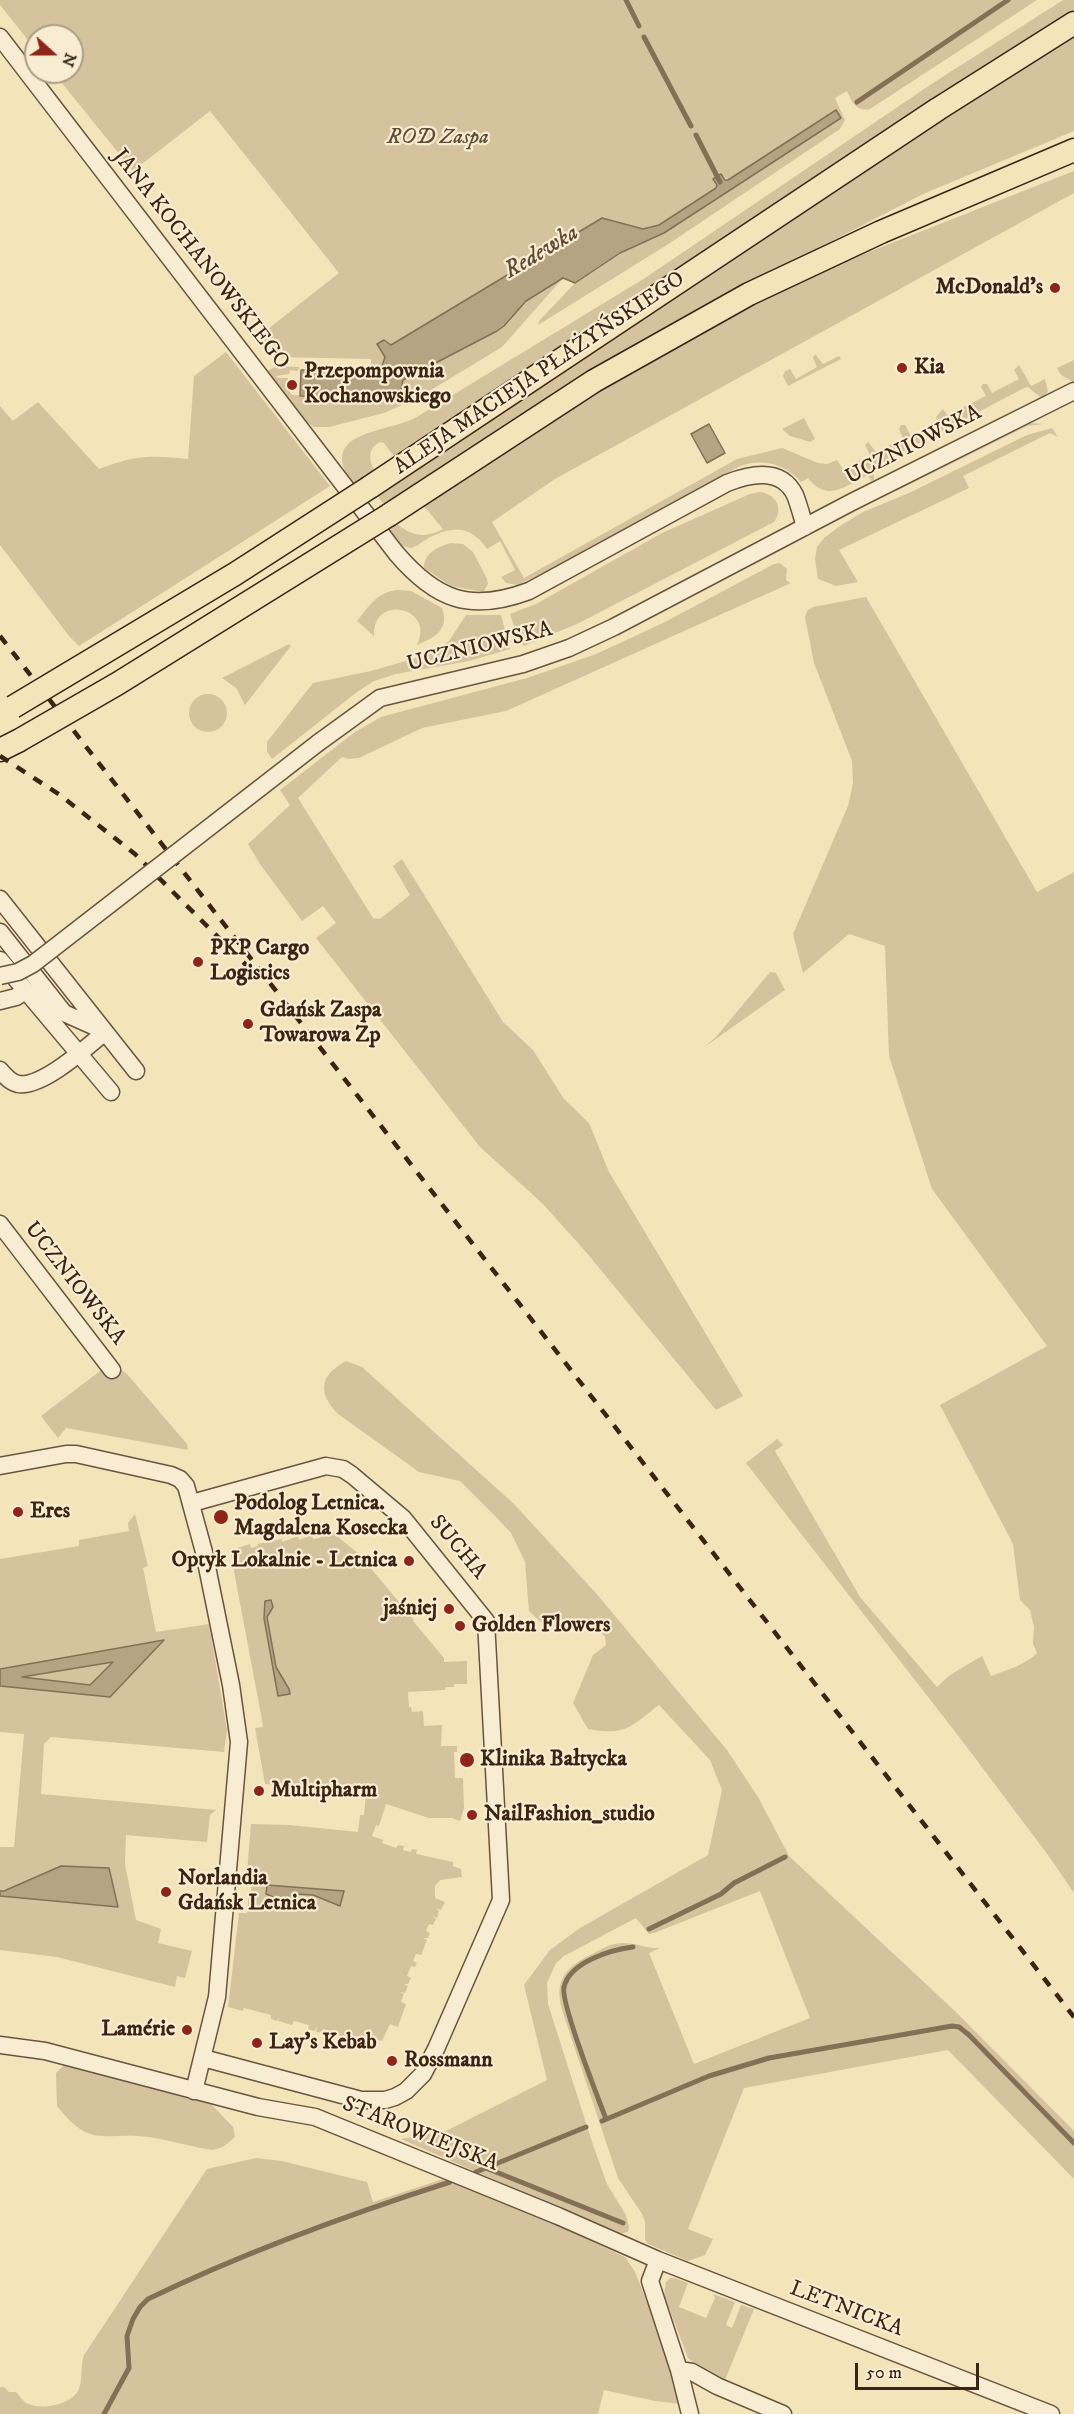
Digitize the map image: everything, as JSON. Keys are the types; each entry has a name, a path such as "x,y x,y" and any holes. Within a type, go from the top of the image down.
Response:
{"main road":[{"name":"ALEJA MACIEJA PŁAŻYŃSKIEGO","path":"0,714 235,574 1074,22"},
{"name":"ALEJA MACIEJA PŁAŻYŃSKIEGO","path":"0,750 117,684 389,515 594,381 749,294 871,237 1074,150"}],"street":[{"name":"JANA KOCHANOWSKIEGO","path":"0,37 396,552 418,577 435,590 468,601 486,602 530,591 727,483 745,476 758,474 781,480 794,494 805,527"},
{"name":"UCZNIOWSKA","path":"0,976 18,972 33,964 318,743 380,698 523,664 569,648 1074,391"},
{"path":"0,899 136,1071"},
{"path":"0,932 64,1013 105,1032"},
{"path":"0,960 111,1092"},
{"path":"0,1000 16,997 25,991"},
{"path":"0,1070 6,1078 16,1084 28,1084 62,1067 105,1032"},
{"name":"UCZNIOWSKA","path":"0,1224 112,1370"},
{"path":"0,1466 76,1454 180,1479 186,1486 192,1503 219,1625 239,1742 217,1997 194,2091"},
{"name":"SUCHA","path":"192,1503 333,1466 352,1475 387,1504 418,1536 486,1621 499,1868"},
{"name":"STAROWIEJSKA","path":"203,2058 361,2100 385,2100 406,2091 423,2074 430,2062 498,1909 501,1900 499,1868"},
{"name":"STAROWIEJSKA","path":"0,2045 45,2051 258,2107 315,2117 558,2216 658,2260"},
{"path":"658,2260 650,2281 679,2370 690,2414"},
{"name":"LETNICKA","path":"658,2260 1051,2414"},
{"path":"679,2370 692,2372 717,2386 783,2414"}],"green space":[{"name":"ROD Zaspa","path":"0,0 1037,0 870,109 858,108 847,91 835,98 845,120 840,129 667,245 538,325 539,321 575,283 620,253 664,233 841,118 836,111 728,180 721,174 716,188 659,225 643,229 601,218 391,345 384,340 377,343 385,357 380,372 371,372 371,359 277,357 277,349 269,348 259,336 339,273 210,111 133,171 63,84 84,84 84,24 24,24 24,35 0,5"},
{"path":"1063,0 1074,0 1074,11 1031,37 396,459 384,443 380,442 373,448 370,455 375,471 354,485 344,468 342,454 348,444 358,437 415,418 645,278 933,83"},
{"path":"1074,33 1074,131 923,194 731,293 385,506 377,495 981,91"},
{"path":"1074,171 1074,193 555,479 492,522 524,578 737,459 782,448 818,463 827,464 837,460 843,469 870,455 865,445 868,442 876,452 903,438 899,429 901,425 905,425 911,436 938,422 936,417 943,409 947,415 986,396 981,387 983,384 987,384 992,393 1019,379 1014,370 1019,365 1031,386 1045,379 1048,391 1045,396 1040,397 1028,387 1024,388 876,466 874,480 871,481 868,475 836,490 822,490 808,478 801,482 788,471 773,464 757,463 740,466 582,554 518,585 506,583 501,577 515,570 500,541 487,549 481,541 467,531 452,530 410,548 403,546 388,528 396,523 418,535 430,534 443,529 422,504 553,417 735,311 826,269"},
{"path":"563,278 502,347 418,398 384,413 329,427 314,427 307,422 268,371 276,366 299,367 298,371 290,370 289,374 276,376 288,378 288,389 292,395 386,397 400,394 403,380 497,331 526,301"},
{"path":"226,352 330,486 79,646 0,545 0,406 13,421 38,402 99,469 142,457 188,459 194,376"},
{"path":"815,354 823,364 839,356 841,359 788,386 783,376 785,371 790,369 796,379 817,367 813,358"},
{"path":"1074,360 1073,382 1061,375 1057,368"},
{"path":"804,418 815,439 810,442 790,436 782,429"},
{"path":"1029,423 1044,424 1027,426 896,491 895,488"},
{"path":"1052,428 1058,437 1050,433 963,476 969,488 839,550 858,582 836,586 818,579 815,559 817,547 825,537 843,524 863,512 909,493 1027,435"},
{"path":"766,493 777,503 778,512 774,522 579,623 524,646 519,642 510,614 536,604 662,533 750,494"},
{"path":"451,543 463,544 473,552 487,579 488,584 483,592 451,586 424,568 426,558 432,551"},
{"path":"780,563 787,569 786,580 791,583 506,711 422,728 359,758 342,757 298,798 373,918 380,919 410,895 393,866 402,859 503,1022 533,1050 564,1099 589,1123 609,1172 743,1396 716,1410 586,1252 542,1203 480,1147 316,938 336,923 323,906 302,921 248,844 290,805 280,790 355,732 381,717 527,678 596,654 663,623 774,564"},
{"path":"398,590 411,591 442,608 444,622 439,632 417,645 421,632 418,622 411,614 402,610 392,610 383,614 376,622 374,636 357,621 379,597"},
{"path":"866,597 1037,892 1074,872 1074,1893 960,1738 746,1463 777,1439 783,1445 775,1451 860,1597 937,1687 950,1675 982,1656 991,1676 1021,1664 1037,1653 1033,1644 1034,1627 1030,1610 1020,1600 1013,1544 940,1405 1047,1346 932,1189 889,1056 885,946 849,934 803,973 793,934 848,806 853,783 852,761 814,663 805,617 807,611 813,607"},
{"path":"466,615 501,615 510,649 469,661 396,674 374,681 272,759 267,751 267,742 313,683 371,671 430,654 449,641"},
{"path":"289,644 291,646 245,705 236,688 222,678"},
{"path":"208,694 215,695 221,700 226,706 226,720 221,726 215,731 208,732 201,731 195,726 190,720 189,713 190,706 195,700 201,695"},
{"path":"770,972 776,973 785,990 703,1048 716,1037"},
{"path":"346,1361 362,1367 514,1504 595,1592 727,1750 758,1797 789,1856 958,2014 1074,2131 1074,2179 948,2050 744,2088 688,2229 713,2239 705,2255 688,2261 648,2244 645,2240 645,2222 642,2214 618,2178 562,2010 560,1989 562,1981 571,1967 602,1948 628,1943 660,1948 649,1953 694,2064 810,2018 760,1891 654,1933 649,1934 636,1918 564,1956 556,1963 547,1983 548,2004 593,2145 607,2184 626,2215 628,2232 618,2234 401,2139 446,2131 547,2080 524,1985 550,1950 580,1928 708,1855 722,1790 710,1760 659,1705 627,1728 611,1731 588,1729 573,1703 593,1655 606,1645 605,1637 590,1620 563,1632 551,1630 545,1626 529,1611 525,1562 511,1533 497,1518 460,1481 419,1472 338,1414 327,1398 324,1384 331,1372"},
{"path":"117,1367 127,1374 187,1444 188,1450 66,1428 58,1438 41,1416 104,1368"},
{"path":"135,1514 148,1566 143,1568 156,1632 209,1624 227,1730 224,1752 51,1737 44,1744 41,1794 216,1810 210,1815 207,1842 126,1835 125,1864 136,1920 161,1929 158,1943 192,1951 185,1978 177,1976 175,1987 57,1957 0,1950 0,1847 14,1847 24,1734 0,1732 0,1559 79,1546 79,1540 129,1531 128,1523"},
{"path":"335,1531 338,1537 359,1554 414,1620 444,1658 444,1662 467,1661 467,1684 454,1684 454,1687 446,1687 445,1690 408,1692 409,1707 412,1712 423,1711 424,1726 442,1725 441,1746 457,1746 457,1752 454,1752 455,1778 463,1778 464,1808 460,1821 452,1818 429,1818 386,1804 379,1826 376,1825 372,1836 396,1848 398,1845 404,1846 403,1850 411,1852 412,1849 417,1850 416,1854 453,1862 453,1866 461,1869 462,1877 440,1880 435,1886 435,1898 445,1902 441,1910 436,1908 439,1911 437,1918 432,1916 436,1919 433,1925 429,1924 426,1931 430,1933 428,1938 423,1938 427,1940 421,1955 416,1954 413,1961 417,1963 415,1967 411,1966 407,1976 411,1978 408,1984 404,1984 408,1986 405,1993 400,1992 404,1994 401,2002 406,2004 398,2027 390,2024 382,2041 367,2037 365,2042 352,2036 350,2039 329,2034 329,2031 323,2029 322,2033 316,2032 317,2027 314,2031 308,2029 309,2025 294,2021 292,2025 278,2021 279,2017 277,2021 271,2019 271,2015 244,2008 243,2011 228,2007 239,1913 247,1913 249,1891 251,1891 253,1874 247,1873 251,1824 289,1825 358,1832 360,1815 364,1815 366,1793 343,1790 344,1787 334,1786 333,1790 328,1789 328,1786 318,1785 318,1789 288,1786 288,1789 279,1789 279,1785 265,1784 255,1728 263,1727 262,1720 230,1550 250,1544 251,1548 258,1546 257,1544 282,1539 282,1542 298,1536 299,1540 312,1535 313,1539 320,1538 319,1533 326,1532 327,1536"},
{"path":"64,2065 211,2104 233,2127 235,2137 223,2147 213,2150 149,2137 89,2134 69,2120 57,2106 56,2073"},
{"path":"256,2158 282,2161 367,2182 373,2202 443,2179 549,2221 625,2257 635,2272 665,2347 681,2404 604,2390 598,2414 0,2414 0,2387 4,2387 9,2392 16,2392 26,2403 40,2406 63,2403 75,2395 80,2385 84,2355 207,2169"},
{"path":"670,2278 688,2283 679,2307 706,2318 715,2298 713,2294 735,2302 726,2325 732,2328 741,2305 754,2309 725,2380 703,2371 688,2358 664,2295 666,2282"}],"shaded area":[{"path":"836,110 841,118 664,233 620,253 575,283 563,278 526,301 497,331 403,380 400,394 386,397 300,396 301,370 380,372 385,357 377,344 384,340 391,345 602,218 643,229 659,225 716,188 717,185 713,179 721,174 725,180 728,180"},
{"path":"709,424 725,453 707,463 691,434"},
{"path":"271,1600 273,1607 267,1617 276,1667 290,1694 278,1696 264,1618 265,1601"},
{"path":"164,1640 110,1697 0,1686 0,1669","holes":["113,1662 90,1685 22,1677"]},
{"path":"61,1866 109,1868 118,1907 0,1896 0,1891"},
{"path":"267,1885 344,1891 340,1906 313,1895 295,1894 289,1904 266,1894"}],"waterway":[{"path":"626,0 639,26"},
{"name":"Redewka","path":"857,102 1008,0"},
{"path":"644,37 691,126"},
{"path":"696,135 720,182"},
{"path":"649,1929 721,1894 734,1883 785,1857"},
{"path":"606,2119 573,2030 564,1996 564,1987 568,1978 582,1964 603,1954 633,1947"},
{"path":"602,2121 709,2076 769,2058 952,2026 959,2027 969,2035 1074,2143"},
{"path":"476,2172 586,2127"},
{"path":"486,2168 623,2223"},
{"path":"104,2414 129,2368 127,2336 133,2319 148,2299 297,2235 450,2182"}],"railway":[{"path":"0,636 1074,2017"},
{"path":"0,756 60,795 135,854 250,969"}],"place":[{"name":"McDonald's","path":"1055,288"},
{"name":"Kia","path":"902,368"},
{"name":"Przepompownia Kochanowskiego","path":"292,385"},
{"name":"PKP Cargo Logistics","path":"198,962"},
{"name":"Gdańsk Zaspa Towarowa Zp","path":"248,1024"},
{"name":"Eres","path":"18,1512"},
{"name":"Podolog Letnica. Magdalena Kosecka","path":"221,1517"},
{"name":"Optyk Lokalnie - Letnica","path":"409,1561"},
{"name":"jaśniej","path":"449,1609"},
{"name":"Golden Flowers","path":"460,1626"},
{"name":"Klinika Bałtycka","path":"467,1760"},
{"name":"Multipharm","path":"259,1791"},
{"name":"NailFashion_studio","path":"472,1815"},
{"name":"Norlandia Gdańsk Letnica","path":"166,1892"},
{"name":"Lamérie","path":"187,2030"},
{"name":"Lay's Kebab","path":"257,2043"},
{"name":"Rossmann","path":"392,2061"}]}
